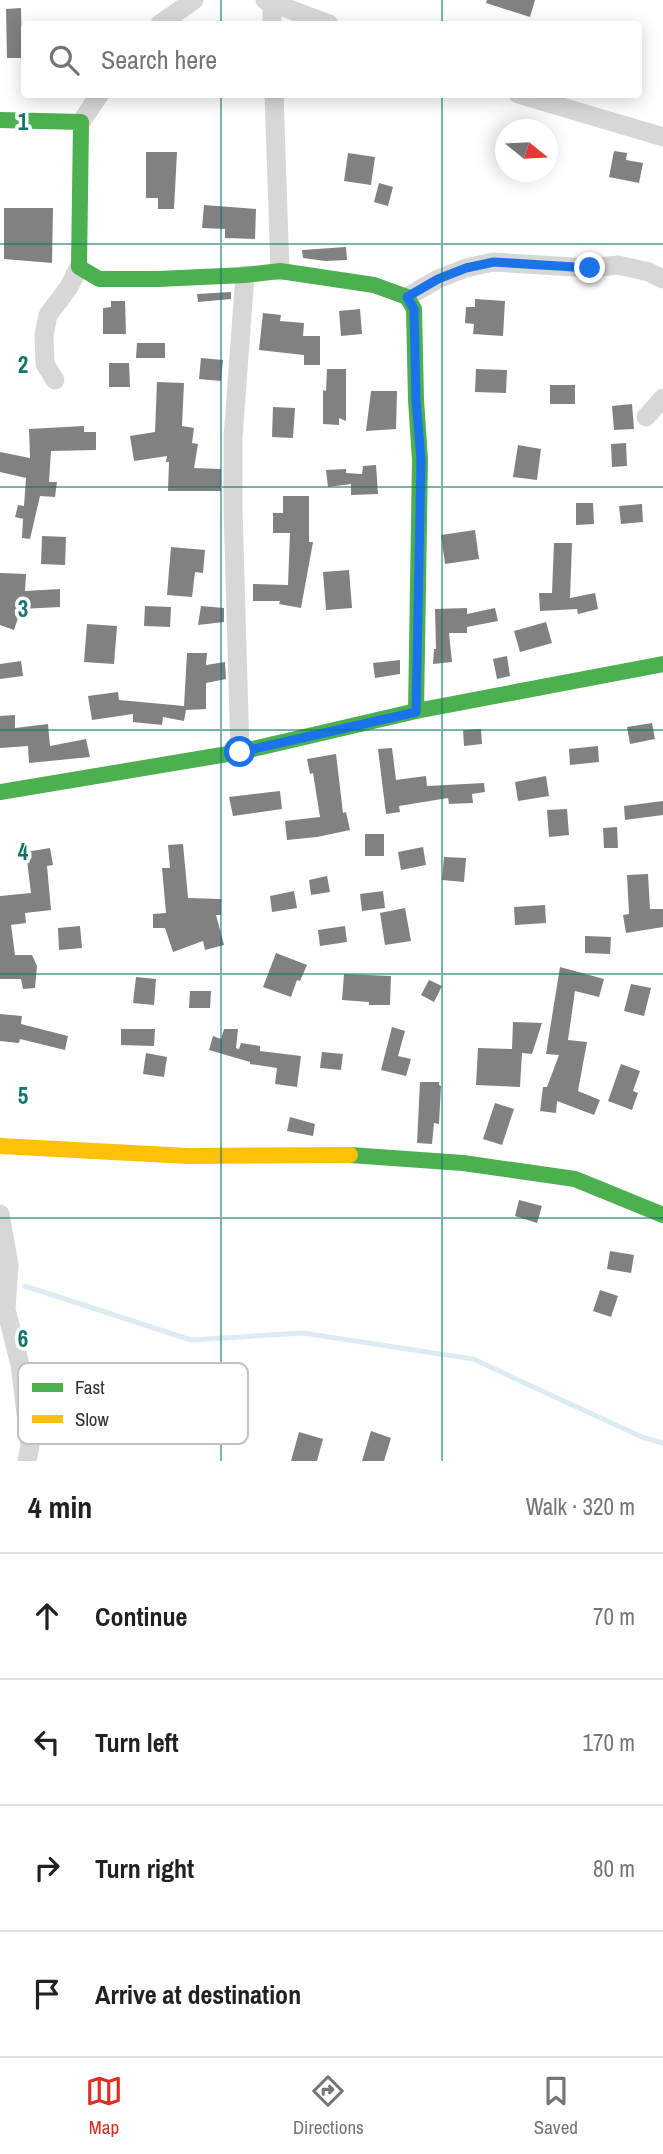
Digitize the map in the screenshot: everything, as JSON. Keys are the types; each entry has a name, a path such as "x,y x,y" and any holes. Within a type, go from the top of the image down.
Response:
{"street":[{"path":"164,21 194,0"},
{"path":"272,21 269,1 321,21"},
{"path":"55,380 44,364 44,335 48,315 69,287 79,267 81,122 97,98"},
{"path":"274,98 280,271"},
{"path":"531,98 663,137"},
{"path":"0,120 81,122"},
{"path":"407,297 438,279 466,268 494,262 590,268 618,265 649,271 663,279"},
{"path":"79,267 99,278 158,279 280,271 374,285 407,297 414,309 416,400 421,460 416,712"},
{"path":"240,752 233,439 245,275"},
{"path":"646,417 663,398"},
{"path":"0,792 240,752 416,712 663,664"},
{"path":"0,1146 188,1156 333,1154 463,1163 575,1180 663,1214"},
{"path":"0,1214 9,1265 6,1309 20,1363"}],"building":[{"path":"487,0 535,0 530,17 486,3"},
{"path":"21,8 21,58 7,58 6,9"},
{"path":"614,151 627,153 626,160 643,163 639,183 609,177"},
{"path":"146,152 177,152 174,209 158,209 158,198 146,198"},
{"path":"348,153 375,157 371,185 344,181"},
{"path":"379,183 393,187 388,206 374,202"},
{"path":"204,205 256,209 255,239 225,238 225,229 202,228"},
{"path":"4,208 53,208 52,263 4,259"},
{"path":"346,247 347,260 303,258 302,250"},
{"path":"231,292 231,299 198,302 197,294"},
{"path":"475,299 505,301 503,336 473,334 474,324 465,323 466,307 475,307"},
{"path":"111,301 125,301 126,334 103,334 103,308 111,307"},
{"path":"360,309 362,334 341,336 339,311"},
{"path":"263,313 281,315 280,321 304,323 303,336 320,336 320,365 304,365 304,355 259,350"},
{"path":"137,343 165,343 165,358 136,358"},
{"path":"201,358 223,360 221,381 199,379"},
{"path":"109,363 129,363 130,387 109,387"},
{"path":"327,369 346,369 346,421 339,418 339,425 323,424 323,390 326,391"},
{"path":"476,369 507,370 506,393 475,392"},
{"path":"157,382 184,383 182,426 194,428 192,443 198,444 194,468 221,469 221,491 168,491 167,456 134,461 130,436 155,432"},
{"path":"550,385 575,385 575,404 550,404"},
{"path":"371,391 397,391 396,429 366,431"},
{"path":"632,404 634,429 614,430 612,406"},
{"path":"273,407 295,408 293,438 272,437"},
{"path":"84,426 84,432 96,432 96,450 51,451 49,482 57,482 55,497 40,496 30,539 22,538 23,519 15,517 18,505 24,506 26,478 0,472 0,452 30,458 29,429"},
{"path":"626,443 627,466 612,467 611,444"},
{"path":"518,445 541,449 537,480 513,477"},
{"path":"376,465 378,494 351,495 351,484 328,487 326,470 346,469 346,473 362,474 363,466"},
{"path":"283,496 309,496 309,542 313,542 301,608 279,604 280,601 253,601 253,584 288,585 290,533 273,533 273,513 283,513"},
{"path":"576,503 593,503 594,524 576,525"},
{"path":"642,504 643,522 621,524 619,506"},
{"path":"475,530 479,559 445,564 441,535"},
{"path":"42,536 66,537 65,565 41,564"},
{"path":"554,543 572,543 570,598 595,593 598,609 578,614 577,609 540,611 539,593 552,593"},
{"path":"171,547 205,550 203,573 195,572 192,597 167,595"},
{"path":"349,570 352,608 326,610 323,572"},
{"path":"0,573 26,574 25,591 60,589 60,607 21,609 14,630 0,625"},
{"path":"145,606 171,607 170,627 144,626"},
{"path":"201,606 224,608 224,622 198,625"},
{"path":"467,608 467,614 495,608 498,621 467,627 467,633 449,633 452,662 433,664 436,649 435,609"},
{"path":"546,622 552,643 520,652 514,631"},
{"path":"87,624 117,626 114,664 84,662"},
{"path":"187,653 207,653 206,665 225,662 226,679 206,683 206,709 186,710 184,721 163,717 162,725 133,722 133,714 92,720 88,696 118,692 119,700 184,706"},
{"path":"507,656 510,676 497,679 493,659"},
{"path":"400,660 400,674 375,678 373,663"},
{"path":"21,661 23,676 0,679 0,664"},
{"path":"15,715 15,728 48,724 50,746 86,739 90,757 29,763 28,746 0,748 0,716"},
{"path":"652,723 655,739 630,744 627,727"},
{"path":"481,729 482,744 464,746 463,730"},
{"path":"598,746 599,762 570,765 569,749"},
{"path":"392,748 396,780 426,776 427,786 484,783 485,792 472,794 473,803 449,804 448,798 399,806 400,812 386,814 378,749"},
{"path":"336,754 343,813 346,812 350,830 287,840 285,821 320,817 313,773 310,774 307,759"},
{"path":"546,776 549,796 518,801 515,782"},
{"path":"280,791 282,809 233,816 229,797"},
{"path":"663,801 663,815 625,820 624,806"},
{"path":"567,809 569,835 549,837 547,810"},
{"path":"617,827 618,848 604,848 603,828"},
{"path":"365,834 384,834 384,856 365,856"},
{"path":"183,844 188,898 221,899 221,915 216,915 224,945 205,950 203,941 173,952 165,928 153,928 153,914 166,913 162,868 170,868 168,845"},
{"path":"423,847 426,865 401,870 398,852"},
{"path":"50,848 53,865 47,866 51,910 25,913 26,923 11,925 15,955 32,955 37,966 35,988 23,989 21,979 0,979 0,896 31,893 26,852"},
{"path":"444,857 466,858 464,882 442,880"},
{"path":"648,874 650,909 663,909 663,927 626,933 623,915 629,914 627,875"},
{"path":"327,876 330,892 311,895 309,880"},
{"path":"294,891 297,908 272,912 270,896"},
{"path":"383,891 385,908 362,911 360,894"},
{"path":"545,905 546,923 515,925 514,907"},
{"path":"405,908 411,941 385,945 380,913"},
{"path":"80,926 82,948 59,950 58,928"},
{"path":"345,926 347,942 320,946 318,930"},
{"path":"585,936 611,937 610,954 585,953"},
{"path":"276,953 307,965 300,981 297,980 291,997 263,987"},
{"path":"560,967 604,979 599,997 575,991 568,1040 587,1042 578,1091 600,1100 594,1115 557,1101 556,1113 540,1111 543,1087 547,1087 559,1055 546,1054"},
{"path":"344,974 391,976 390,1005 369,1005 369,1002 342,1000"},
{"path":"136,977 156,979 154,1005 133,1003"},
{"path":"429,980 442,986 434,1002 421,995"},
{"path":"631,984 651,988 644,1016 624,1011"},
{"path":"190,991 211,991 210,1008 189,1008"},
{"path":"0,1014 22,1016 21,1024 68,1036 65,1050 20,1039 19,1043 0,1041"},
{"path":"513,1022 542,1023 532,1054 522,1053 520,1087 476,1085 478,1048 512,1049"},
{"path":"392,1027 405,1031 398,1056 411,1059 406,1076 381,1070"},
{"path":"121,1029 155,1029 154,1046 121,1045"},
{"path":"224,1029 238,1029 236,1048 239,1049 241,1043 260,1046 260,1051 301,1056 297,1087 275,1084 277,1068 250,1064 209,1050 213,1036 221,1039"},
{"path":"322,1052 343,1054 341,1070 320,1068"},
{"path":"146,1053 167,1057 164,1077 143,1074"},
{"path":"621,1064 640,1071 633,1091 638,1093 632,1110 608,1101"},
{"path":"420,1082 439,1082 441,1086 439,1124 434,1123 432,1144 417,1143"},
{"path":"495,1103 514,1109 502,1145 483,1139"},
{"path":"290,1117 315,1124 313,1136 287,1131"},
{"path":"519,1200 542,1206 537,1223 515,1216"},
{"path":"610,1251 634,1255 631,1273 607,1269"},
{"path":"600,1290 618,1296 611,1317 593,1311"},
{"path":"371,1431 391,1438 384,1461 362,1461"},
{"path":"299,1432 323,1439 317,1461 291,1461"}],"waterway":[{"path":"25,1286 191,1340 303,1333 473,1359 642,1437 663,1443"}],"traffic: fast":[{"path":"0,120 81,122 79,267 99,279 158,279 280,271 374,285 407,297 414,309 420,460 416,711"},
{"path":"0,792 240,752 416,711 663,664"},
{"path":"350,1155 463,1163 575,1179 663,1215"}],"traffic: slow":[{"path":"0,1146 188,1156 350,1155"}],"route":[{"path":"240,752 416,712 421,460 416,400 414,309 407,297 438,279 466,268 494,262 590,268"}]}
